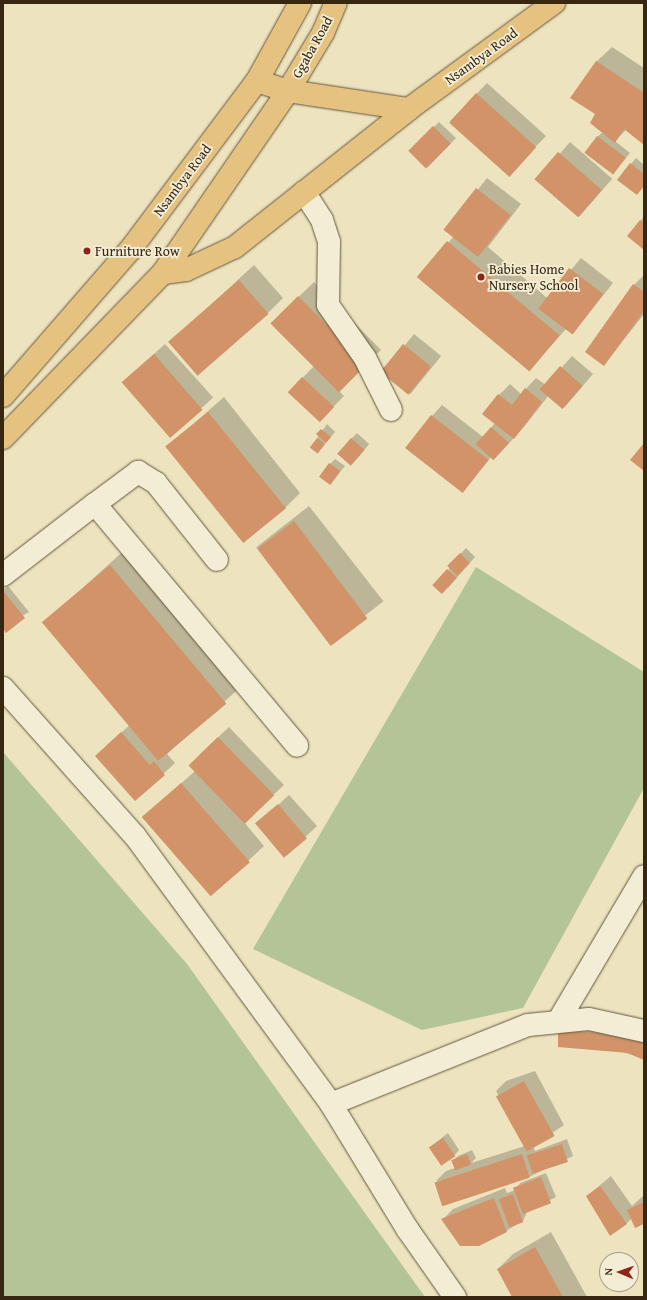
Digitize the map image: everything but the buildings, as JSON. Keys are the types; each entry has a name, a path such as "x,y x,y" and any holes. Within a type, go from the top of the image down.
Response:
{"main road":[{"path":"300,3 256,81 288,91 409,109"},
{"name":"Ggaba Road","path":"3,438 163,273 288,91 323,33 336,3"},
{"name":"Nsambya Road","path":"163,273 186,270 235,247 409,109 554,3"},
{"name":"Nsambya Road","path":"3,396 130,250 256,81"}],"street":[{"path":"304,192 322,220 329,242 328,306 365,358 392,410"},
{"path":"3,575 138,472 156,483 217,560"},
{"path":"95,504 297,746"},
{"path":"3,688 135,836 331,1104 408,1230 455,1297"},
{"path":"559,1020 644,876"},
{"path":"331,1104 528,1025 559,1020 589,1019 644,1031"}],"green space":[{"path":"476,567 644,672 644,788 523,1008 422,1030 253,949"},
{"path":"3,752 187,964 425,1297 3,1297"}],"place":[{"name":"Furniture Row","path":"87,251"},
{"name":"Babies Home Nursery School","path":"481,277"}]}
